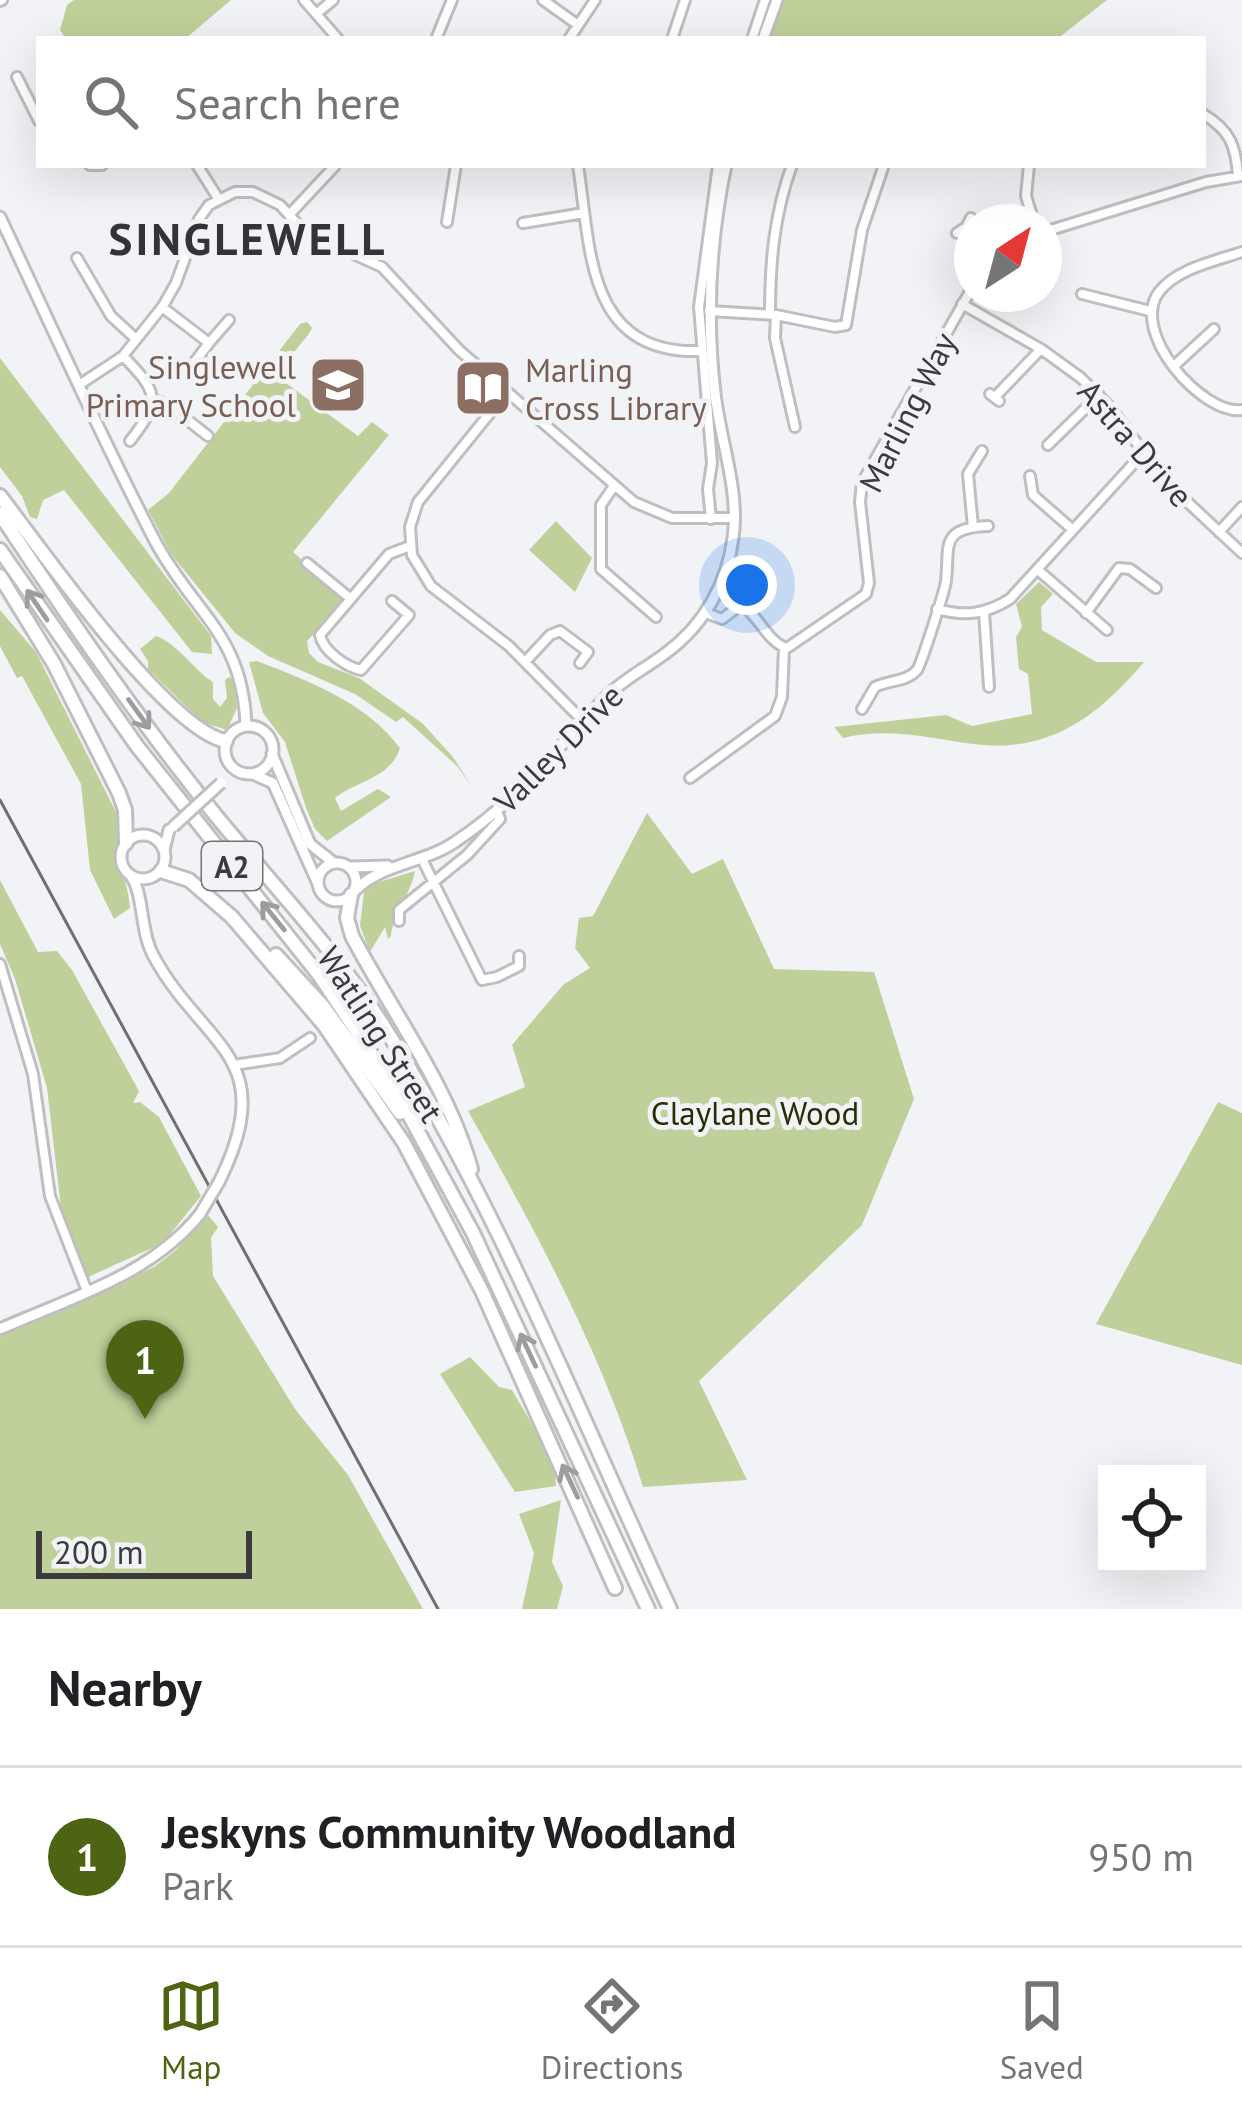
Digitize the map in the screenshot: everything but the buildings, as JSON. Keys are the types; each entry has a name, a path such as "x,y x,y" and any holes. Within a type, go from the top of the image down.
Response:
{"highway":[{"path":"0,496 158,692 208,735 226,741"},
{"name":"Watling Street","path":"0,514 173,760 380,1020 434,1111 478,1199 670,1609"},
{"name":"Watling Street","path":"0,550 136,746 339,1004 396,1091 451,1189 648,1609"},
{"path":"0,576 48,653 119,793 126,843"},
{"path":"159,873 189,880 281,960 323,1006 451,1189"},
{"path":"350,895 351,934 447,1109 463,1143 478,1199"},
{"path":"231,916 325,1025 404,1143 482,1291 615,1588"}],"street":[{"path":"304,0 335,36"},
{"path":"316,14 332,0"},
{"path":"437,36 452,0"},
{"path":"543,0 578,25"},
{"path":"571,36 595,0"},
{"path":"673,36 685,0"},
{"path":"753,36 765,0"},
{"path":"764,36 777,0"},
{"path":"16,76 36,116"},
{"path":"1062,226 1240,176 1232,138 1206,116"},
{"path":"199,168 218,198"},
{"path":"289,215 333,168"},
{"path":"447,221 456,168"},
{"path":"578,168 601,296 614,318 648,345 701,351"},
{"path":"711,519 712,463 699,308 722,168"},
{"name":"Valley Drive","path":"350,895 367,879 452,845 497,812 537,777 615,689 682,640 706,613 729,563 735,518 714,390 709,311 722,168"},
{"path":"791,168 770,256 775,338 795,428"},
{"path":"709,311 773,315 835,327 849,322 862,230 883,168"},
{"path":"1028,204 1030,168"},
{"path":"79,385 123,356 162,307 202,213 218,198 253,192 280,205 305,232 382,267 440,332 614,486 656,514 677,519 735,518"},
{"path":"523,223 584,212"},
{"path":"0,217 161,551 227,642 243,682 246,726"},
{"path":"1242,252 1166,283 1150,310 1154,339 1174,365 1209,402 1229,412 1242,410"},
{"path":"77,258 111,316 136,339"},
{"path":"1082,294 1150,310"},
{"path":"162,307 209,343"},
{"name":"Marling Way","path":"784,648 867,592 861,488 958,312"},
{"name":"Astra Drive","path":"976,312 1042,349 1099,394 1166,482 1242,554"},
{"path":"185,374 229,320"},
{"path":"1174,365 1214,329"},
{"path":"994,398 1042,349"},
{"path":"123,356 147,382 154,400 148,418 130,441"},
{"path":"507,392 419,501 411,519 410,546 431,586 525,662 584,722"},
{"path":"1048,445 1099,394"},
{"path":"154,400 167,404 208,436"},
{"path":"973,526 968,475 982,451"},
{"path":"937,609 957,615 984,612 1010,599 1144,452"},
{"path":"1030,476 1033,495 1073,530"},
{"path":"614,486 601,508 601,569 656,617"},
{"path":"1219,532 1242,506"},
{"path":"862,709 874,687 907,677 918,668 946,586 947,547 957,533 988,526"},
{"path":"392,601 409,615 361,670 351,668 322,644 320,635 389,554 410,546"},
{"path":"308,563 351,599"},
{"name":"Valley Drive","path":"706,613 722,619 742,604 745,572 729,563"},
{"path":"1086,613 1119,568 1130,569 1156,588"},
{"path":"1038,570 1107,631"},
{"path":"690,778 773,718 782,699 784,648 742,604"},
{"path":"984,612 989,687"},
{"path":"525,662 549,635 560,631 589,652 580,663"},
{"path":"221,783 226,741 234,731 246,726 266,734 310,844 355,877 350,895 330,899 318,884 273,783 227,760"},
{"path":"0,1329 154,1257 181,1236 219,1183 240,1125 242,1102 234,1065 160,967 146,939 136,883 122,864 126,843 171,828 221,783 266,767 272,754"},
{"path":"399,921 399,910 412,893 476,848 500,819 497,812"},
{"path":"141,914 171,828"},
{"path":"149,836 164,850"},
{"path":"422,859 482,980 521,965"},
{"path":"318,884 322,870 334,863"},
{"name":"Valley Drive","path":"346,866 399,866"},
{"path":"131,876 144,880 159,873"},
{"path":"0,964 33,1074 50,1196 87,1291"},
{"path":"234,1065 280,1058 310,1037"}],"green space":[{"path":"74,0 231,0 189,36 64,36 60,30 67,5"},
{"path":"782,0 1107,0 1061,36 769,36"},
{"path":"307,322 312,328 308,335 275,375 358,436 372,422 389,435 293,552 346,599 307,641 309,653 318,662 359,678 422,723 453,757 472,787 457,766 403,717 396,722 355,694 268,656 235,633 171,554 148,510 169,493 300,324"},
{"path":"0,358 211,636 212,654 192,652 64,490 43,500 37,519 30,517 22,496 0,467"},
{"path":"556,521 592,558 575,592 529,550"},
{"path":"1039,582 1053,594 1041,607 1042,630 1096,662 1144,662 1093,712 1054,735 1009,745 895,734 843,738 834,727 946,715 972,726 1032,714 1028,674 1019,669 1016,637 1022,627 1016,604"},
{"path":"0,610 36,652 120,820 119,855 130,908 114,919 90,870 81,784 22,676 17,678 0,646"},
{"path":"156,636 213,682 213,699 220,707 227,698 225,680 235,681 237,708 227,730 202,722 148,669 140,649"},
{"path":"257,661 353,706 400,748 381,773 335,798 341,811 378,789 391,797 327,841 315,829 306,808 285,742 263,713 249,662"},
{"name":"Claylane Wood","path":"647,813 692,874 723,859 774,969 874,972 914,1099 862,1225 699,1381 747,1480 643,1487 588,1342 468,1111 525,1087 512,1045 563,985 590,968 575,948 579,918 593,916"},
{"path":"415,871 391,936 388,939 385,927 370,952 360,926 364,892 376,883"},
{"path":"0,880 38,952 57,951 72,970 139,1091 133,1103 140,1102 159,1117 201,1196 163,1243 88,1277 62,1216 47,1088 0,944"},
{"path":"1218,1102 1242,1113 1242,1365 1096,1324"},
{"path":"208,1215 218,1227 211,1238 213,1276 295,1409 348,1475 423,1609 0,1609 0,1337 154,1267"},
{"path":"470,1357 499,1387 512,1390 554,1462 556,1486 515,1492 440,1374"},
{"path":"561,1500 552,1562 563,1586 557,1609 522,1609 534,1553 519,1514"}],"railway":[{"path":"0,800 438,1609"}],"place":[{"name":"Singlewell Primary School","path":"338,385"},
{"name":"Marling Cross Library","path":"483,388"},
{"name":"Jeskyns Community Woodland","path":"145,1419"}],"district":[{"name":"SINGLEWELL","path":"248,238"}]}
